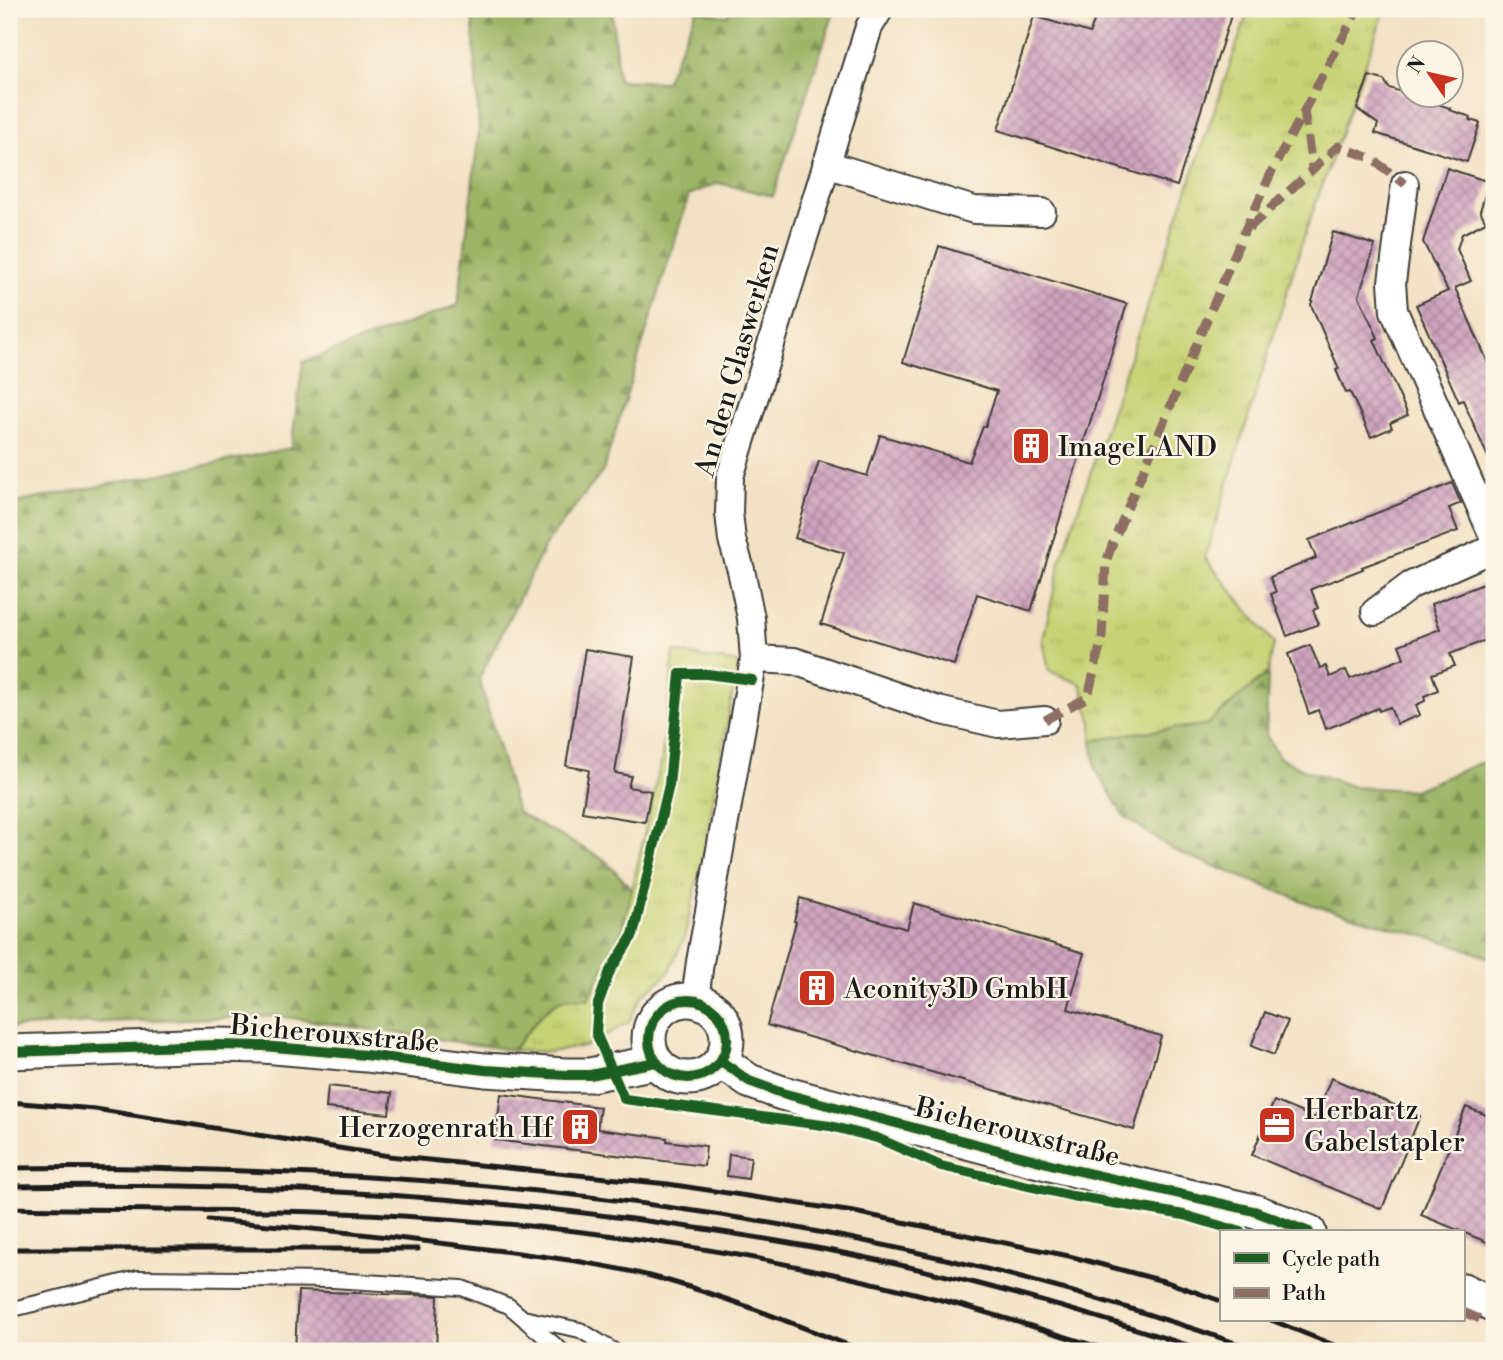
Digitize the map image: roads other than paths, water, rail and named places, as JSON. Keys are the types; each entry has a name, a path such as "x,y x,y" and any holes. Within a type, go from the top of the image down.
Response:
{"street":[{"name":"An den Glaswerken","path":"695,999 754,659 751,618 732,540 729,513 730,477 869,27 880,9"},
{"path":"826,163 974,210 1042,212"},
{"path":"1405,184 1392,282 1394,312 1494,538"},
{"path":"1375,612 1410,585 1494,548"},
{"path":"754,659 794,661 938,710 998,724 1045,720"},
{"path":"695,999 713,1008 725,1023 728,1043 721,1061 706,1074 688,1079 670,1074 656,1062 648,1045 650,1026 660,1010 677,1000 695,999"},
{"name":"Bicherouxstraße","path":"9,1052 262,1046 366,1055 485,1070 566,1075 590,1075 656,1062"},
{"name":"Bicherouxstraße","path":"721,1061 749,1081 782,1093 1044,1162 1254,1211 1305,1230"},
{"path":"1464,1290 1494,1305"}],"lane":[{"path":"9,1310 138,1278 333,1280 462,1287 509,1306 562,1351"},
{"path":"523,1318 580,1330 614,1351"}],"railway":[{"path":"9,1102 95,1109 389,1156 668,1184 854,1212 1069,1256 1167,1282 1220,1301"},
{"path":"9,1168 162,1168 315,1174 557,1193 676,1208 794,1227 1027,1279 1143,1312 1259,1351"},
{"path":"9,1186 110,1185 313,1190 616,1217 817,1248 915,1268 1061,1307 1206,1351"},
{"path":"9,1208 353,1213 467,1220 597,1234 726,1253 855,1279 967,1307 1111,1351"},
{"path":"208,1220 417,1240 556,1258 624,1270 718,1296 863,1351"},
{"path":"9,1249 418,1249"},
{"path":"1276,1322 1349,1351"}],"place":[{"name":"ImageLAND","path":"1031,446"},
{"name":"Aconity3D GmbH","path":"817,988"},
{"name":"Herbartz Gabelstapler","path":"1277,1125"},
{"name":"Herzogenrath Hf","path":"580,1127"}]}
